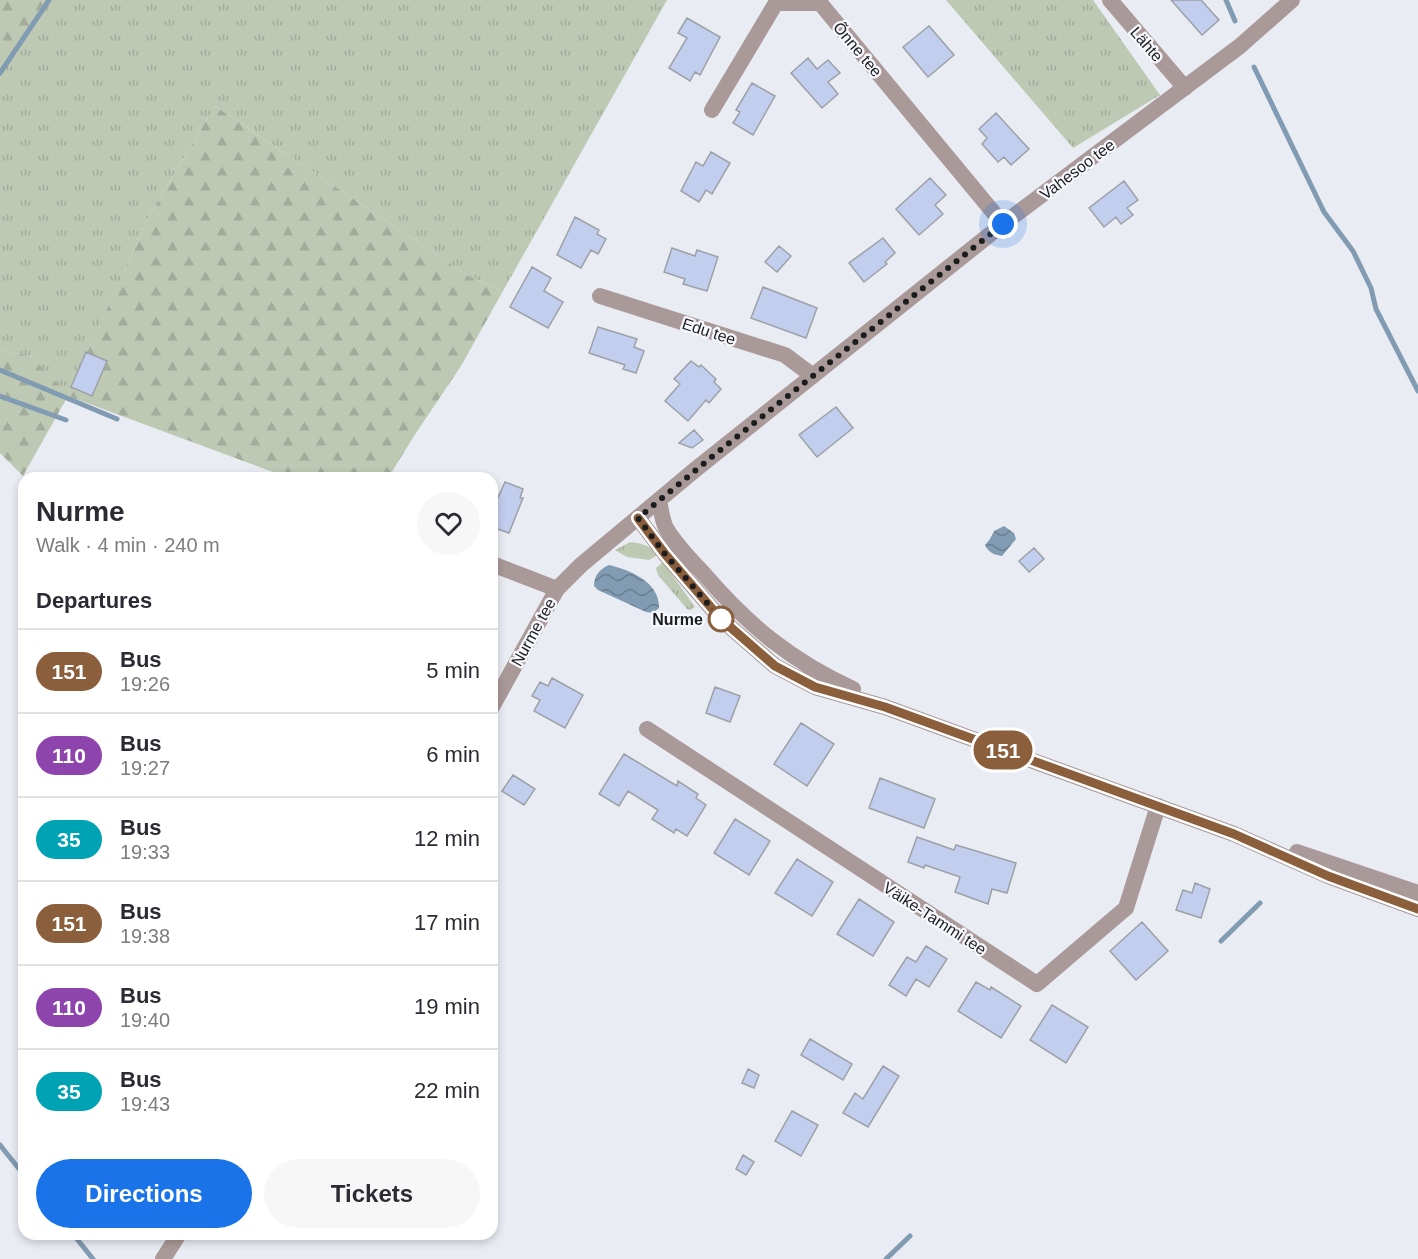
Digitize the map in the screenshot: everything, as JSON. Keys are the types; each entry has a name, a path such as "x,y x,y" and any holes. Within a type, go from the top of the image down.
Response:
{"street":[{"name":"Lähte","path":"1110,0 1185,88"},
{"name":"Vahesoo tee","path":"557,589 581,565 813,376 1003,224 1240,46 1292,0"},
{"name":"Õnne tee","path":"712,110 776,3 820,3 1003,224"},
{"name":"Edu tee","path":"600,296 785,355 813,376"},
{"path":"659,501 665,526 677,544 732,607 760,633 789,655 822,675 885,707"},
{"path":"638,518 665,554 721,619 775,666 815,687 885,707 1158,806 1234,834 1328,876 1418,909"},
{"path":"498,566 557,589"},
{"name":"Nurme tee","path":"498,696 557,589"},
{"name":"Väike-Tammi tee","path":"647,729 1036,984 1126,908 1158,806"},
{"path":"1234,834 1333,863 1418,893"},
{"path":"163,1259 175,1240"}],"green space":[{"path":"0,0 46,0 0,69"},
{"path":"46,0 667,0 503,291 470,277 215,106 149,216 68,396 31,356 0,350 0,69"},
{"path":"946,0 1093,0 1160,95 1073,148"},
{"path":"215,106 470,277 503,291 461,366 392,472 273,472 68,396 25,472 19,472 0,453 0,350 31,356 68,395 149,216"},
{"path":"630,542 646,546 658,555 649,560 627,557 615,550"},
{"path":"663,562 695,607 687,609 658,575 656,568"}],"water":[{"path":"1004,526 1014,533 1016,539 1002,556 996,555 985,545 994,531"},
{"path":"609,565 626,570 649,584 655,591 659,608 653,613 646,612 598,590 594,586 596,576"}],"building":[{"path":"1171,0 1201,0 1219,20 1202,35"},
{"path":"687,18 720,37 700,75 695,72 690,81 669,68 687,38 678,33"},
{"path":"929,26 954,55 928,77 903,47"},
{"path":"808,58 817,69 828,60 840,73 828,82 838,94 822,108 791,73"},
{"path":"752,83 775,96 753,135 733,123 740,112 736,110"},
{"path":"996,113 1029,149 1011,165 1004,157 998,162 982,144 987,138 979,129"},
{"path":"711,152 730,163 712,194 706,190 699,202 681,191 696,162 703,166"},
{"path":"930,178 946,195 935,205 943,214 919,235 896,209"},
{"path":"1124,181 1138,200 1127,208 1133,215 1121,224 1116,217 1104,227 1089,208"},
{"path":"575,217 599,230 597,234 606,239 598,254 591,250 581,268 557,255"},
{"path":"883,238 895,253 885,262 887,264 864,282 849,263"},
{"path":"779,246 791,256 777,272 765,262"},
{"path":"672,248 695,256 697,250 718,257 707,291 683,284 685,279 664,272"},
{"path":"532,267 551,278 544,291 563,302 548,328 510,307"},
{"path":"763,287 817,308 806,338 751,318"},
{"path":"598,327 637,339 634,347 644,351 636,373 623,369 625,365 589,353"},
{"path":"86,352 107,361 92,396 71,387"},
{"path":"691,361 699,367 701,365 716,379 714,382 721,389 709,403 706,400 688,421 665,401 680,384 674,379"},
{"path":"836,407 853,428 817,457 799,435"},
{"path":"694,430 703,440 692,448 679,443"},
{"path":"505,482 523,489 520,498 523,498 509,533 498,529 498,498"},
{"path":"1034,548 1044,559 1029,572 1019,561"},
{"path":"552,678 583,695 565,728 534,711 540,700 532,696 540,682 548,686"},
{"path":"715,687 740,696 730,722 706,713"},
{"path":"801,723 834,744 807,786 774,764"},
{"path":"624,754 677,786 678,781 698,794 696,798 706,805 687,836 676,829 674,833 652,819 658,810 628,791 619,806 599,794"},
{"path":"513,775 535,789 524,805 502,791"},
{"path":"880,778 935,799 924,828 869,808"},
{"path":"735,819 770,841 749,875 714,853"},
{"path":"917,837 954,850 956,845 1016,863 1007,893 992,889 988,904 955,892 960,877 925,865 924,868 908,862"},
{"path":"797,859 833,882 812,916 775,893"},
{"path":"1195,883 1210,889 1201,918 1176,910 1183,890 1192,893"},
{"path":"859,899 894,922 873,956 837,934"},
{"path":"1142,922 1168,951 1136,980 1110,951"},
{"path":"926,946 947,959 929,987 916,979 906,996 889,985 907,957 916,962"},
{"path":"976,982 990,990 991,987 1021,1006 1001,1038 958,1011"},
{"path":"1052,1005 1088,1027 1066,1063 1030,1040"},
{"path":"810,1039 852,1064 843,1080 801,1055"},
{"path":"883,1066 899,1076 868,1127 843,1113 855,1093 863,1099"},
{"path":"748,1069 759,1075 754,1088 742,1083"},
{"path":"792,1111 818,1125 801,1156 775,1141"},
{"path":"743,1155 754,1162 746,1175 736,1169"}],"waterway":[{"path":"0,73 49,0"},
{"path":"1226,0 1235,21"},
{"path":"1254,67 1324,212 1353,251 1371,288 1376,309 1418,391"},
{"path":"0,370 117,419"},
{"path":"0,396 66,420"},
{"path":"1221,941 1260,903"},
{"path":"0,1145 18,1168"},
{"path":"886,1259 910,1236"},
{"path":"78,1240 93,1259"}],"bus line":[{"name":"151","path":"638,518 665,554 721,619 775,666 815,687 885,707 1042,763 1234,834 1328,876 1418,909"}],"place":[{"name":"Nurme","path":"721,619"}],"route":[{"path":"721,619 665,554 638,518 1003,224"}]}
